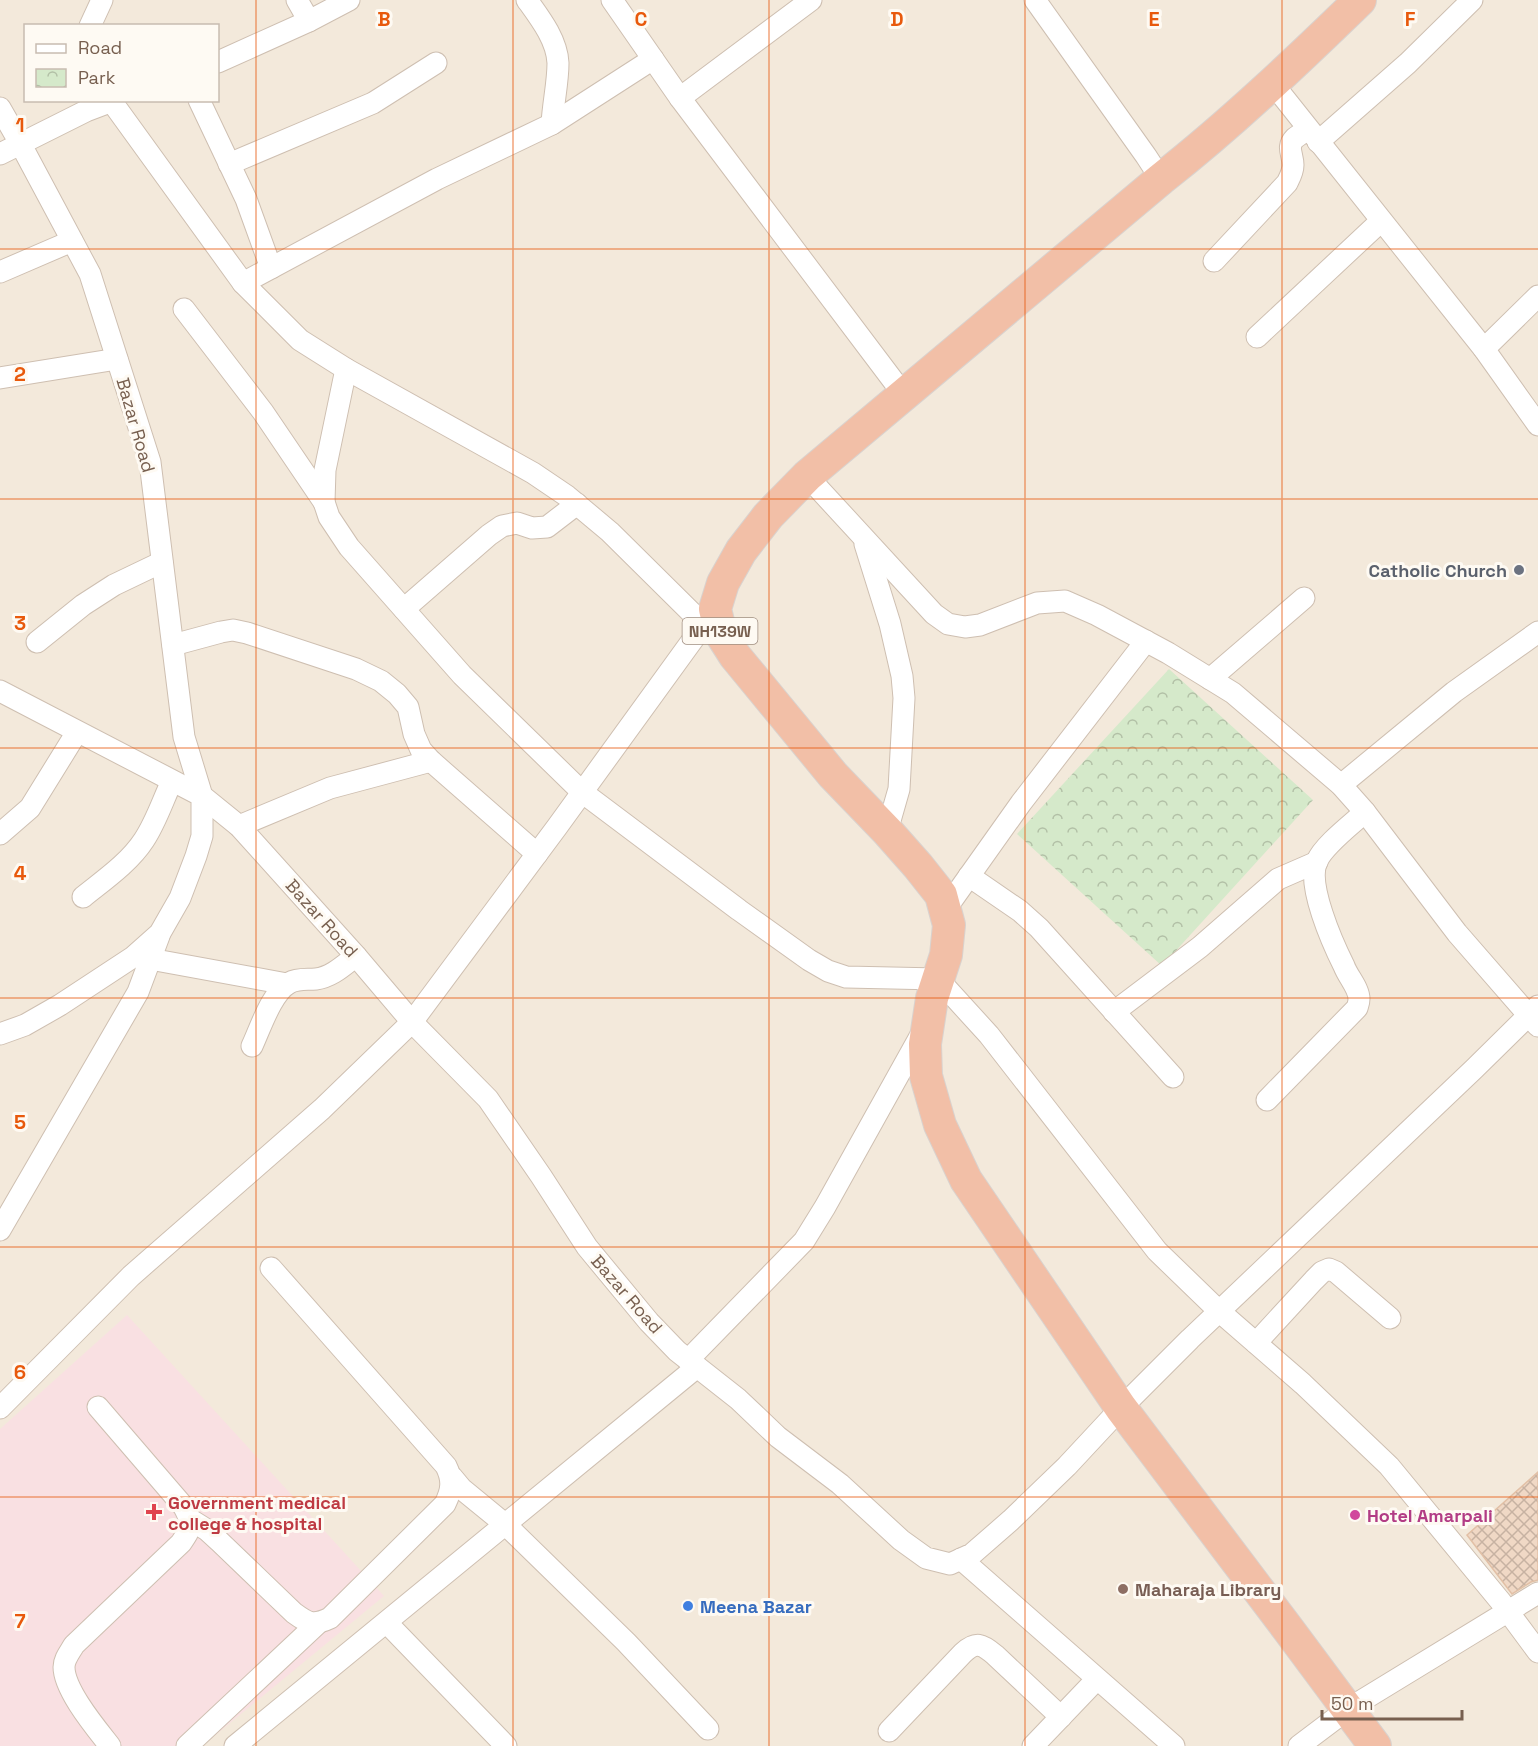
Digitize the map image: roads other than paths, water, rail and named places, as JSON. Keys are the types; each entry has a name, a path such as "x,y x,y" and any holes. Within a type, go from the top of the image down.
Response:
{"highway":[{"name":"NH139W","path":"1360,0 1335,12 1273,84 1206,144 1161,179 807,476 768,516 741,552 723,584 709,617 735,656 832,775 887,831 940,895 949,925 946,955 932,998 925,1044 926,1076 940,1125 966,1180 1120,1408 1375,1746"}],"street":[{"path":"91,24 102,0"},
{"path":"297,0 309,21"},
{"path":"219,62 309,21 349,0"},
{"path":"527,0 542,21 558,62 552,124"},
{"path":"612,0 680,98 904,395"},
{"path":"680,98 811,0"},
{"path":"1035,0 1161,179"},
{"path":"1214,261 1287,183 1292,174 1290,151 1295,138 1312,136 1408,63 1472,0"},
{"path":"243,283 436,179 552,124 653,59"},
{"path":"229,164 373,103 436,63"},
{"path":"1273,84 1312,136 1484,349 1538,425"},
{"path":"0,154 85,106 107,102"},
{"path":"0,1408 131,1276 322,1108 412,1022 709,617 577,504 533,474 346,369 300,340 243,283 114,102"},
{"path":"200,102 246,199 271,268"},
{"name":"Bazar Road","path":"0,108 90,274 150,462 184,737 202,796"},
{"path":"1257,337 1381,221"},
{"path":"0,272 72,241"},
{"path":"1484,349 1538,296"},
{"path":"184,309 262,412 324,502 329,517 349,547 462,675 582,792 808,960 828,971 846,977 938,979 989,1035 1157,1251 1219,1311 1304,1384 1389,1466 1507,1610 1538,1652"},
{"path":"0,378 117,359"},
{"path":"324,502 325,470 346,369"},
{"path":"807,476 934,614 948,624 965,627 980,625 1037,603 1065,601 1146,641 1233,693 1341,785 1365,812 1458,933 1535,1016 1219,1311 1011,1520 972,1554 961,1559 1174,1746"},
{"path":"404,609 502,526 517,524 532,528 547,528 577,504"},
{"path":"864,537 890,624 902,676 904,698 899,789 887,831"},
{"path":"37,642 114,585 162,562"},
{"path":"1210,679 1304,598"},
{"path":"172,645 233,630 365,673 381,681 408,707 414,734 421,750 537,854"},
{"path":"1341,785 1454,693 1538,632"},
{"path":"945,910 1021,803 1146,641"},
{"name":"Bazar Road","path":"0,691 202,796 239,826 412,1022 488,1099 587,1247 649,1322 677,1351 738,1399 778,1437 840,1484 901,1540 926,1558 950,1564 961,1559"},
{"path":"0,834 30,808 77,732"},
{"path":"239,826 330,788 431,761"},
{"path":"83,897 138,849 172,781"},
{"path":"0,1230 138,992 160,933 180,898 196,856 202,836 202,796"},
{"path":"1114,1012 1200,947 1278,879 1317,862 1334,841 1365,812"},
{"path":"1267,1100 1357,1008 1360,1001 1358,992 1344,968 1322,915 1317,896 1315,872 1317,862"},
{"path":"969,876 1020,911 1039,928 1173,1077"},
{"path":"0,1034 25,1025 60,1005 133,957 160,933"},
{"path":"252,1046 282,987 301,979 317,979 330,975 356,956"},
{"path":"150,959 287,984"},
{"path":"235,1746 506,1525 693,1363 804,1241 929,1020"},
{"path":"271,1268 446,1466 462,1489 506,1525 626,1642 708,1729"},
{"path":"1256,1343 1314,1280 1329,1269 1336,1272 1390,1317"},
{"path":"98,1407 184,1507 191,1520 219,1540 294,1613 305,1621 317,1624"},
{"path":"187,1746 317,1624 330,1618 446,1504 451,1493 452,1477"},
{"path":"110,1746 76,1699 64,1668 66,1658 74,1645 181,1543 189,1532 191,1520"},
{"path":"1299,1746 1348,1709 1538,1593"},
{"path":"387,1623 506,1746"},
{"path":"889,1731 969,1647 978,1645 986,1647 1060,1717"},
{"path":"1033,1746 1097,1679"}],"place":[{"name":"Catholic Church","path":"1519,570"},
{"name":"Government medical college & hospital","path":"154,1512"},
{"name":"Hotel Amarpali","path":"1355,1515"},
{"name":"Maharaja Library","path":"1123,1589"},
{"name":"Meena Bazar","path":"688,1606"}]}
